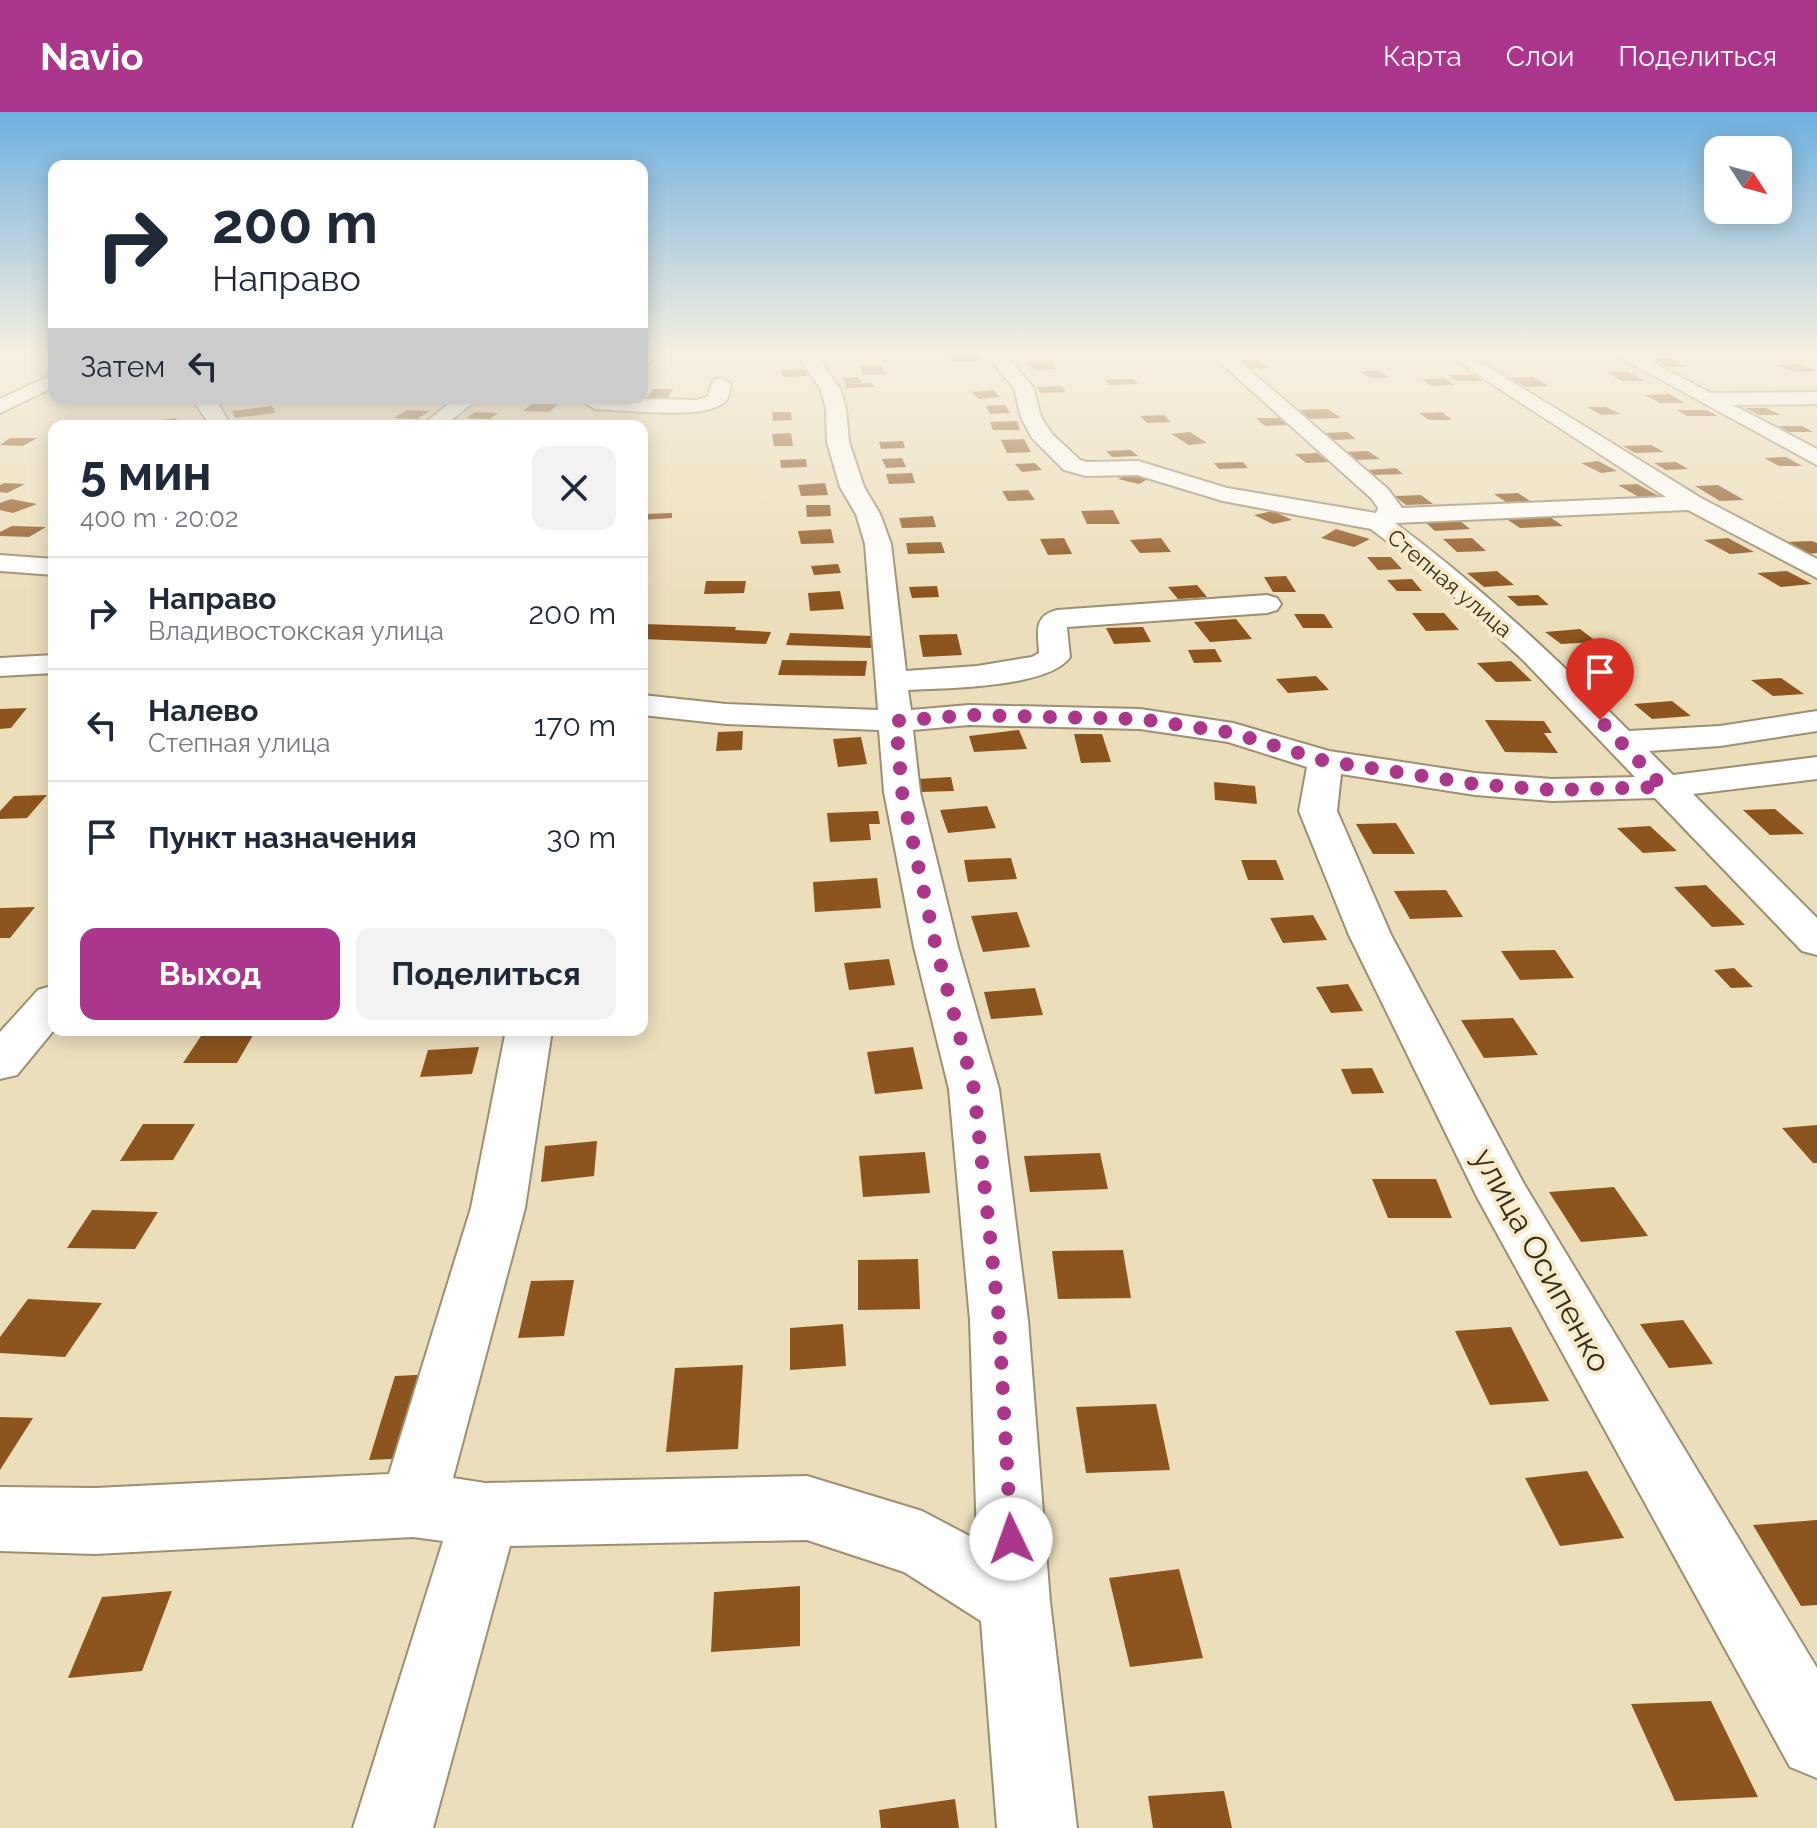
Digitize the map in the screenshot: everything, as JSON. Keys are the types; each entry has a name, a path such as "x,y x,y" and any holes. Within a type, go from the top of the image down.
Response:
{"street":[{"path":"838,434 847,472 856,496 868,514 878,544 902,792 936,947 974,1089 999,1320 1015,1602 1037,1828"},
{"path":"1041,434 1072,465 1086,469 1138,468 1223,494 1383,520 1692,503"},
{"name":"Степная улица","path":"1312,434 1380,494 1390,508 1383,520 1534,654 1817,942"},
{"path":"1582,434 1692,503 1817,570"},
{"path":"1772,434 1817,458"},
{"path":"0,563 48,567"},
{"path":"648,706 726,714 893,702 1048,664 1055,657 1051,630 1052,622 1057,619 1267,604"},
{"path":"0,667 48,664"},
{"path":"893,702 969,715 1140,719 1233,733 1325,761 1475,784 1552,790 1663,787 1817,768"},
{"path":"1622,742 1720,736 1817,721"},
{"name":"улица Осипенко","path":"1325,761 1318,811 1370,935 1504,1197 1817,1740"},
{"path":"0,1063 48,1007"},
{"path":"413,1505 498,1208 528,1036"},
{"path":"0,1519 95,1521 413,1505 485,1515 807,1508 922,1545 1015,1602"},
{"path":"393,1828 485,1515"}],"building":[{"path":"772,434 791,434 793,446 774,446"},
{"path":"1171,434 1193,434 1207,443 1189,445"},
{"path":"1326,434 1350,434 1356,439 1334,440"},
{"path":"10,438 37,438 23,446 0,445"},
{"path":"1024,439 1031,452 1007,453 1001,440"},
{"path":"903,441 905,448 881,449 879,442"},
{"path":"1651,445 1664,452 1635,453 1623,446"},
{"path":"1131,450 1138,456 1112,457 1106,451"},
{"path":"1368,451 1380,459 1356,460 1345,452"},
{"path":"1317,453 1329,462 1306,463 1295,454"},
{"path":"1786,457 1802,466 1779,466 1764,458"},
{"path":"902,458 906,467 886,468 882,459"},
{"path":"806,459 807,467 781,468 780,460"},
{"path":"1598,461 1617,471 1601,473 1581,463"},
{"path":"1243,462 1248,468 1219,469 1214,463"},
{"path":"1676,462 1688,469 1666,470 1654,463"},
{"path":"1035,463 1042,470 1022,472 1015,464"},
{"path":"1396,468 1403,474 1373,475 1366,470"},
{"path":"912,473 915,483 889,484 886,474"},
{"path":"1131,473 1152,477 1139,484 1118,479"},
{"path":"825,483 828,495 801,496 798,485"},
{"path":"25,484 7,493 0,492 0,485"},
{"path":"1637,484 1664,499 1644,500 1618,485"},
{"path":"1718,485 1744,500 1720,501 1695,486"},
{"path":"1028,490 1035,500 1008,501 1002,491"},
{"path":"1518,493 1530,501 1506,502 1494,494"},
{"path":"1421,495 1433,504 1406,505 1395,496"},
{"path":"11,499 37,504 13,513 0,510 0,503"},
{"path":"806,505 830,505 831,516 807,517"},
{"path":"1113,510 1120,524 1087,524 1081,511"},
{"path":"1273,511 1292,520 1273,524 1254,515"},
{"path":"672,513 672,518 648,520 648,514"},
{"path":"1544,513 1563,526 1520,528 1502,516"},
{"path":"933,516 936,527 902,528 899,518"},
{"path":"1459,520 1470,529 1435,531 1424,521"},
{"path":"12,526 46,527 29,537 0,536 0,532"},
{"path":"831,529 834,543 801,544 798,531"},
{"path":"1336,529 1370,539 1354,547 1321,538"},
{"path":"1064,538 1072,554 1048,555 1040,539"},
{"path":"1161,538 1171,552 1140,553 1130,540"},
{"path":"1472,538 1486,551 1457,552 1443,539"},
{"path":"1728,538 1754,552 1730,554 1704,540"},
{"path":"941,542 945,553 908,554 906,543"},
{"path":"1786,542 1817,543 1817,553 1807,554"},
{"path":"1367,557 1391,557 1402,569 1378,570"},
{"path":"838,564 841,573 814,575 811,566"},
{"path":"1497,571 1514,585 1484,587 1467,573"},
{"path":"1787,571 1812,584 1781,587 1757,573"},
{"path":"1286,576 1296,592 1273,592 1264,577"},
{"path":"1412,579 1422,591 1397,591 1387,580"},
{"path":"706,581 746,581 744,593 704,594"},
{"path":"1197,585 1207,597 1178,599 1168,587"},
{"path":"937,586 939,597 912,598 909,587"},
{"path":"840,591 844,609 810,611 808,593"},
{"path":"1538,595 1549,605 1518,606 1507,596"},
{"path":"1412,613 1444,613 1459,630 1426,631"},
{"path":"1294,614 1324,614 1333,628 1303,628"},
{"path":"1236,619 1252,639 1210,642 1194,622"},
{"path":"648,624 736,627 735,630 771,632 766,644 648,639"},
{"path":"1143,627 1151,642 1114,644 1106,628"},
{"path":"1580,629 1597,642 1561,644 1545,632"},
{"path":"790,633 874,636 871,648 786,645"},
{"path":"957,634 962,655 923,657 919,635"},
{"path":"1215,649 1222,662 1194,663 1188,650"},
{"path":"782,660 867,661 865,676 778,675"},
{"path":"1511,661 1532,681 1496,682 1477,663"},
{"path":"1615,661 1632,676 1608,677 1591,663"},
{"path":"1316,676 1329,690 1288,693 1276,679"},
{"path":"1781,678 1804,694 1773,696 1751,680"},
{"path":"1672,701 1691,716 1652,719 1634,704"},
{"path":"27,708 11,728 0,729 0,709"},
{"path":"1485,720 1544,721 1552,733 1544,733 1558,753 1505,752"},
{"path":"1019,730 1027,749 974,752 969,736"},
{"path":"743,731 742,750 716,751 718,732"},
{"path":"1074,734 1102,734 1111,762 1081,763"},
{"path":"861,737 867,764 838,767 833,739"},
{"path":"951,777 954,791 920,792 918,779"},
{"path":"1214,782 1255,786 1257,804 1215,800"},
{"path":"47,795 27,818 0,819 0,811 14,796"},
{"path":"987,806 996,828 948,833 940,810"},
{"path":"1775,809 1804,834 1770,835 1743,810"},
{"path":"878,811 880,824 869,824 871,840 830,842 827,813"},
{"path":"1396,823 1415,854 1373,854 1356,824"},
{"path":"1650,826 1677,851 1643,853 1617,828"},
{"path":"1011,858 1017,879 968,882 964,860"},
{"path":"1241,860 1276,860 1284,880 1248,880"},
{"path":"877,878 881,908 815,912 813,882"},
{"path":"1706,885 1745,925 1712,927 1674,887"},
{"path":"1446,890 1463,917 1410,919 1394,891"},
{"path":"35,907 10,938 0,938 0,908"},
{"path":"1017,912 1030,947 983,952 971,916"},
{"path":"1313,915 1327,940 1283,943 1270,918"},
{"path":"1555,950 1574,978 1520,980 1501,951"},
{"path":"889,959 895,985 849,990 844,963"},
{"path":"1734,968 1753,987 1731,988 1714,970"},
{"path":"1348,984 1363,1011 1331,1013 1316,987"},
{"path":"1035,988 1043,1015 991,1019 984,992"},
{"path":"1513,1018 1538,1055 1484,1058 1461,1020"},
{"path":"201,1036 253,1036 237,1063 183,1063"},
{"path":"479,1047 472,1074 420,1077 428,1050"},
{"path":"913,1047 923,1089 875,1094 867,1052"},
{"path":"1372,1068 1384,1093 1352,1094 1341,1069"},
{"path":"143,1124 195,1124 173,1160 120,1161"},
{"path":"1817,1125 1817,1163 1813,1163 1782,1128"},
{"path":"597,1141 594,1176 541,1182 545,1146"},
{"path":"925,1152 930,1193 863,1197 859,1156"},
{"path":"1100,1153 1108,1189 1030,1192 1024,1156"},
{"path":"1372,1179 1436,1179 1452,1218 1388,1218"},
{"path":"1614,1187 1648,1236 1581,1242 1549,1192"},
{"path":"92,1210 158,1212 135,1249 67,1248"},
{"path":"1123,1250 1131,1298 1058,1299 1052,1251"},
{"path":"918,1259 920,1309 858,1310 858,1260"},
{"path":"574,1280 564,1336 518,1338 531,1281"},
{"path":"28,1299 102,1303 65,1357 0,1353 0,1337"},
{"path":"1683,1320 1713,1364 1669,1368 1640,1324"},
{"path":"843,1324 846,1366 790,1370 790,1328"},
{"path":"1511,1327 1549,1401 1490,1405 1455,1331"},
{"path":"743,1365 738,1449 666,1452 675,1368"},
{"path":"436,1374 413,1458 369,1460 395,1376"},
{"path":"1156,1404 1170,1470 1086,1473 1076,1407"},
{"path":"0,1417 33,1418 0,1470"},
{"path":"1587,1471 1624,1538 1560,1546 1525,1478"},
{"path":"1817,1520 1817,1605 1801,1606 1753,1525"},
{"path":"1179,1569 1203,1658 1130,1667 1109,1578"},
{"path":"800,1586 800,1646 711,1652 714,1592"},
{"path":"172,1591 142,1671 68,1678 102,1597"},
{"path":"1711,1701 1758,1797 1675,1801 1631,1704"},
{"path":"1224,1791 1232,1828 1153,1828 1148,1796"},
{"path":"955,1799 959,1828 881,1828 879,1810"}],"route":[{"path":"1011,1539 999,1320 974,1089 936,947 902,792 896,721 969,715 1140,719 1233,733 1325,761 1475,784 1552,790 1663,787 1600,720"}]}
